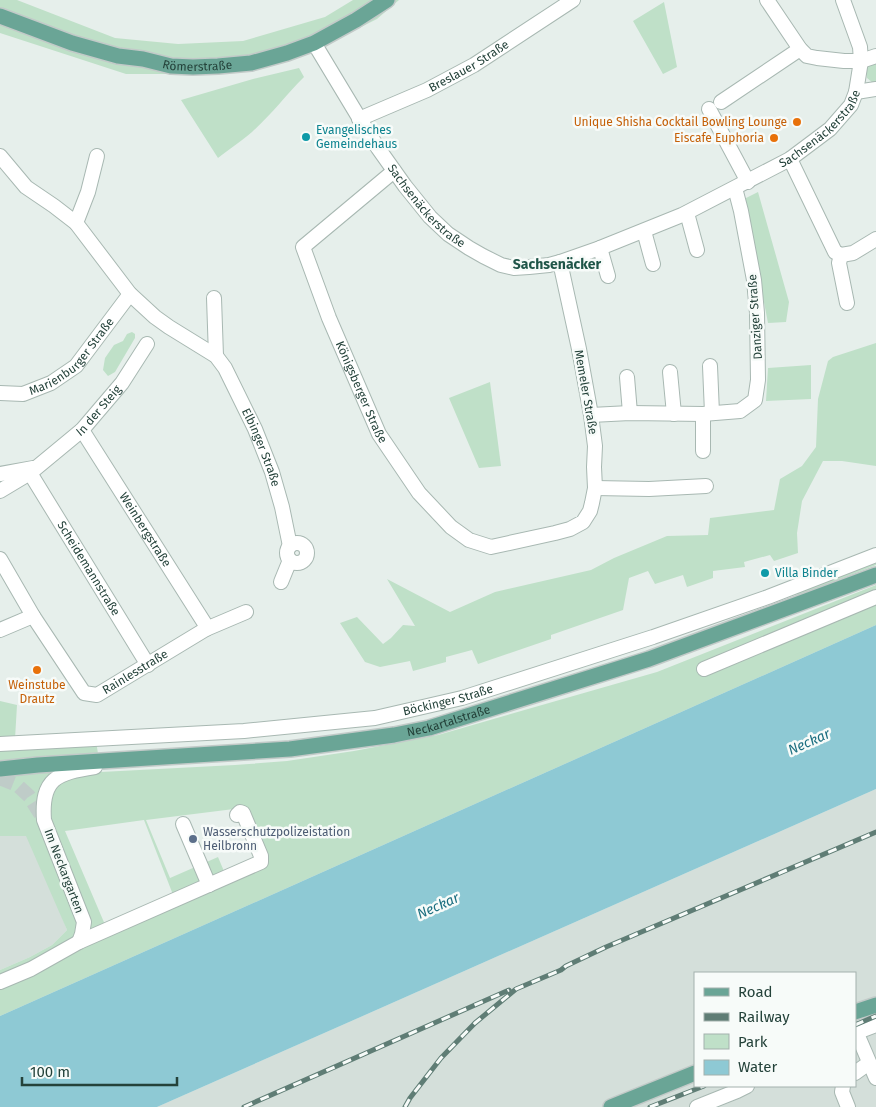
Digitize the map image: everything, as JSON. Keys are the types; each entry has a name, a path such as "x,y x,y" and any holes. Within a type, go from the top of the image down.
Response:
{"main road":[{"name":"Römerstraße","path":"1,18 104,53 171,66 218,66 251,63 314,43 387,0"},
{"name":"Neckartalstraße","path":"0,769 290,749 394,736 429,728 649,660 876,575"},
{"path":"856,1012 876,1005"},
{"path":"610,1107 694,1073"}],"street":[{"name":"Breslauer Straße","path":"359,119 427,90 474,65 573,0"},
{"path":"767,0 800,49 808,56 844,61 861,61 876,56"},
{"path":"843,0 860,46 861,61"},
{"name":"Sachsenäckerstraße","path":"314,43 359,119 394,171 430,217 448,234 468,248 502,265 514,268 560,262 644,231 687,213 790,159 833,126 851,105 861,61"},
{"path":"742,185 715,105 800,49"},
{"path":"856,88 876,89"},
{"name":"Elbinger Straße","path":"0,156 26,187 76,223 130,294 169,328 216,356 225,368 251,420 272,472 290,546 294,543 299,543 306,550 306,558 299,563 290,560 282,582"},
{"path":"76,223 88,192 97,156"},
{"path":"790,159 835,252 841,255 853,253 876,239"},
{"name":"Königsberger Straße","path":"394,171 304,247 329,318 377,431 419,493 451,526 469,540 491,547 555,533"},
{"name":"Danziger Straße","path":"591,415 740,411 755,400 758,380 756,313 754,280 741,211 742,185"},
{"path":"687,213 696,250"},
{"path":"644,231 653,264"},
{"path":"600,248 608,276"},
{"path":"841,255 839,263 847,303"},
{"name":"Memeler Straße","path":"555,533 570,529 583,522 590,511 595,488 595,446 591,415 560,262"},
{"name":"Marienburger Straße","path":"0,393 24,394 51,384 76,366 130,294"},
{"path":"214,298 216,356"},
{"name":"In der Steig","path":"0,491 34,470 82,430 122,383 147,344"},
{"path":"703,451 708,413 710,366"},
{"path":"670,372 674,414"},
{"path":"627,377 630,413"},
{"name":"Weinbergstraße","path":"82,430 206,624 206,629"},
{"name":"In der Steig","path":"0,474 34,470"},
{"name":"Scheidemannstraße","path":"34,470 148,665"},
{"path":"595,488 649,489 706,486"},
{"name":"Böckinger Straße","path":"0,744 244,731 375,718 462,698 653,637 775,594 876,555"},
{"name":"Rainlesstraße","path":"0,559 33,616 84,693 97,695 206,629 246,612"},
{"path":"704,669 876,597"},
{"path":"0,630 33,616"},
{"name":"Im Neckargarten","path":"79,942 84,922 44,820 43,805 46,790 51,782 60,776 77,770 147,759"},
{"path":"0,982 31,969 79,942 261,862 261,856 242,814 240,812 237,815"},
{"path":"184,824 209,885"},
{"path":"856,1031 876,1025"},
{"path":"856,1033 876,1078"},
{"path":"856,1072 869,1063"},
{"path":"697,1107 745,1087"},
{"path":"843,1087 842,1092 848,1107"}],"shaded area":[{"path":"876,789 876,1107 157,1107"},
{"path":"0,793 16,799 67,930 52,945 0,970"}],"green space":[{"path":"0,0 17,0 115,38 178,44 243,41 325,17 353,0 399,0 377,19 305,55 265,66 221,74 126,74 0,33"},
{"path":"664,2 677,67 663,74 633,21"},
{"path":"876,61 876,83 873,83 867,78 866,65"},
{"path":"299,68 304,77 259,125 244,139 218,158 181,100 253,79"},
{"path":"758,192 789,302 786,322 768,323 744,199"},
{"path":"132,332 135,334 135,338 115,372 108,376 103,370 105,358 114,345 123,341 127,334"},
{"path":"876,343 876,466 842,461 823,461 802,501 797,533 798,553 774,561 770,555 744,562 745,567 713,571 713,578 687,587 683,575 655,584 648,571 629,578 623,610 551,635 551,639 478,664 472,650 446,657 446,662 413,671 410,661 380,667 365,662 340,623 357,617 383,644 403,625 415,626 387,579 450,612 495,592 591,570 614,558 667,536 708,535 710,518 774,510 780,479 802,466 816,447 818,399 828,361 833,357"},
{"path":"811,365 811,399 766,401 768,368"},
{"path":"490,382 501,466 479,468 449,398"},
{"path":"876,559 876,565 797,596 795,591"},
{"path":"876,585 876,625 0,1016 0,970 52,945 67,930 26,836 0,836 0,701 17,705 15,739 95,735 101,772 287,761 354,751 438,735 657,672","holes":["234,809 256,857 241,863 243,869 226,876 218,857 170,878 146,820","144,820 177,905 109,934 65,831"]}],"water":[{"name":"Neckar","path":"876,625 876,789 157,1107 0,1107 0,1016"}],"tunnel":[{"path":"0,779 17,785 29,796 44,820"}],"railway":[{"path":"405,1107 441,1058 475,1023 516,989 561,970 606,947 876,832"},
{"path":"244,1107 509,990"},
{"path":"856,1025 876,1016"},
{"path":"650,1107 701,1087"}],"place":[{"name":"Unique Shisha Cocktail Bowling Lounge","path":"797,122"},
{"name":"Evangelisches Gemeindehaus","path":"306,137"},
{"name":"Eiscafe Euphoria","path":"774,138"},
{"name":"Villa Binder","path":"765,573"},
{"name":"Weinstube Drautz","path":"37,670"},
{"name":"Wasserschutzpolizeistation Heilbronn","path":"193,839"}],"district":[{"name":"Sachsenäcker","path":"557,264"}]}
